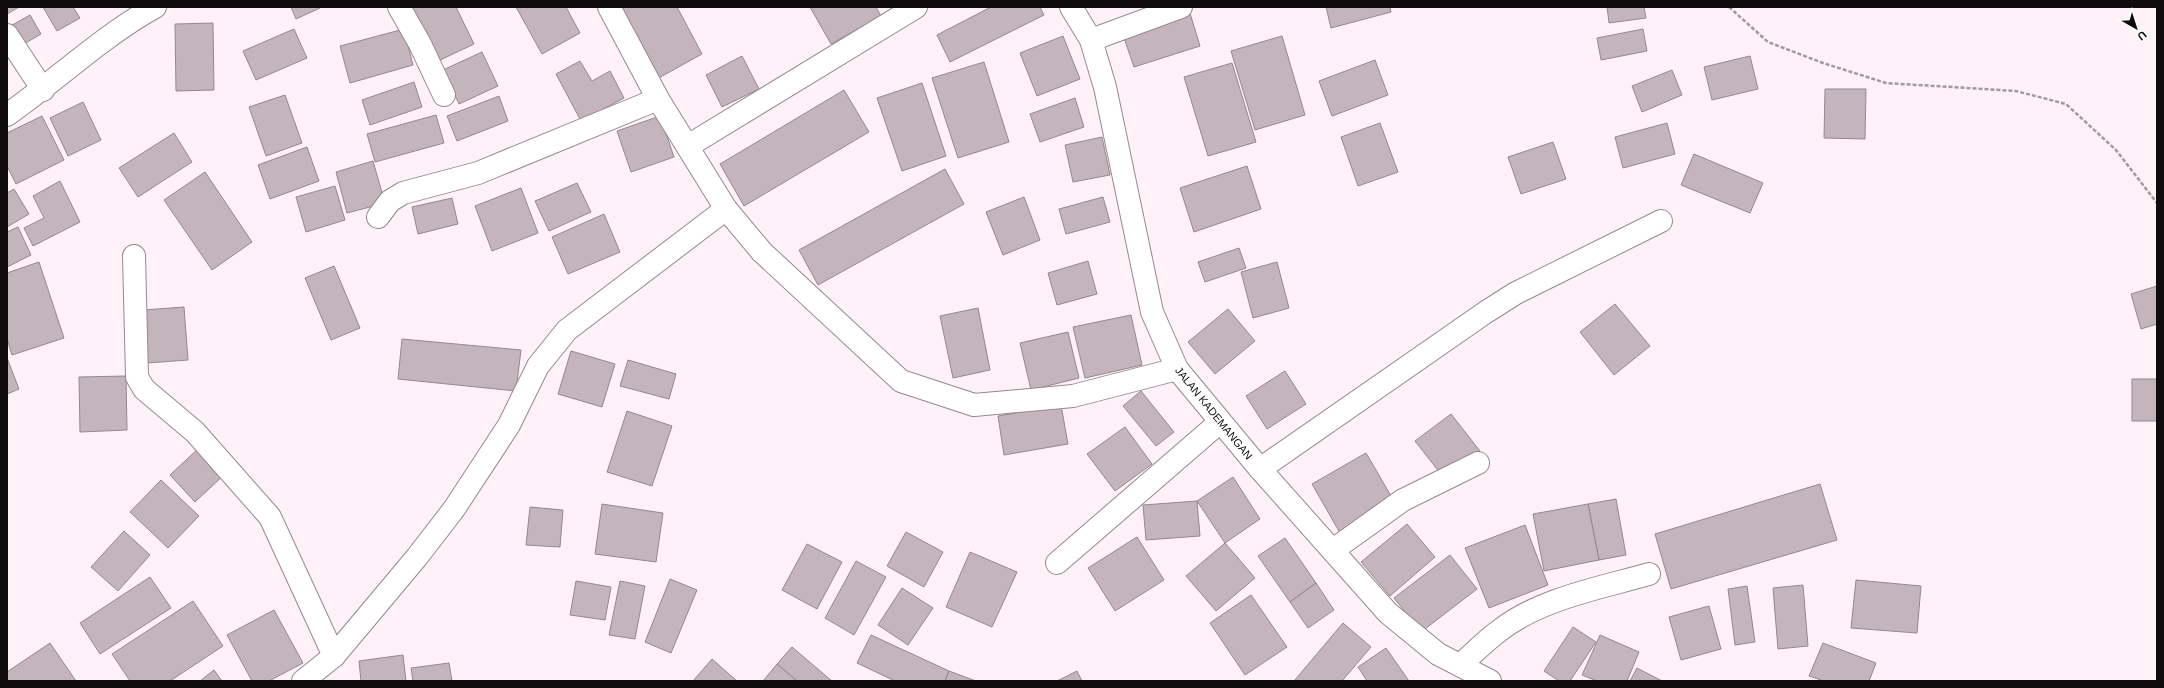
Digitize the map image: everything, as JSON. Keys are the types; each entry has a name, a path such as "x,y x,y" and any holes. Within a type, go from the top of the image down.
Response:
{"street":[{"path":"7,116 43,90 124,24 155,7"},
{"path":"399,7 420,44 444,95"},
{"path":"609,7 658,99 726,209 762,252 900,381 974,404 1073,396 1177,369"},
{"path":"688,146 916,7"},
{"name":"JALAN KADEMANGAN","path":"1071,7 1091,40 1105,87 1152,312 1177,369 1260,469 1388,613 1438,654 1490,681"},
{"path":"1091,40 1181,7"},
{"path":"7,35 43,90"},
{"path":"378,217 390,201 403,193 478,173 658,99"},
{"path":"303,681 334,656 417,557 454,509 509,425 538,366 567,330 726,209"},
{"path":"1260,469 1486,312 1516,293 1661,221"},
{"path":"134,256 137,376 144,389 195,432 270,517 334,656"},
{"path":"1057,563 1220,422"},
{"path":"1333,550 1403,500 1478,463"},
{"path":"1460,665 1499,630 1528,614 1563,598 1648,574"}],"path":[{"path":"1729,7 1768,42 1823,63 1886,83 2016,91 2066,104 2116,150 2157,203"}],"building":[{"path":"7,7 19,7 7,14"},
{"path":"43,7 73,7 80,18 57,31"},
{"path":"291,7 319,7 320,8 296,19"},
{"path":"407,7 456,7 474,44 434,63"},
{"path":"516,7 566,7 580,33 542,54"},
{"path":"614,7 677,7 702,54 655,80"},
{"path":"810,7 876,7 881,16 831,44"},
{"path":"991,7 1040,7 1044,15 950,62 937,35"},
{"path":"1326,7 1390,7 1391,12 1331,28"},
{"path":"1607,7 1644,7 1646,18 1609,23"},
{"path":"1189,10 1200,46 1134,67 1122,32"},
{"path":"30,15 41,34 17,48 7,28"},
{"path":"213,23 214,90 176,91 175,24"},
{"path":"294,29 307,58 256,80 243,51"},
{"path":"404,29 413,65 350,83 340,46"},
{"path":"1643,29 1647,51 1601,60 1597,38"},
{"path":"1063,36 1080,79 1037,96 1020,53"},
{"path":"1282,36 1305,115 1255,130 1231,51"},
{"path":"482,52 498,86 459,104 443,70"},
{"path":"742,56 759,89 722,107 706,75"},
{"path":"1750,56 1758,89 1712,100 1704,67"},
{"path":"1375,60 1388,95 1332,116 1319,81"},
{"path":"580,61 592,81 610,71 624,98 581,121 556,74"},
{"path":"984,62 1009,142 958,158 932,78"},
{"path":"1232,63 1256,142 1208,156 1184,77"},
{"path":"1672,70 1682,95 1642,112 1632,86"},
{"path":"414,82 422,107 370,125 362,100"},
{"path":"922,83 946,156 902,171 877,98"},
{"path":"1825,89 1866,89 1865,139 1824,138"},
{"path":"844,90 869,132 744,206 720,164"},
{"path":"285,95 302,143 266,156 249,107"},
{"path":"499,96 508,121 457,141 447,116"},
{"path":"1075,98 1084,127 1040,142 1030,114"},
{"path":"83,102 101,140 68,156 50,118"},
{"path":"436,115 444,143 375,162 367,134"},
{"path":"42,116 64,160 16,184 7,166 7,133"},
{"path":"660,116 674,157 631,172 617,131"},
{"path":"1380,123 1398,172 1358,186 1341,137"},
{"path":"1667,123 1675,154 1623,168 1615,137"},
{"path":"174,133 192,162 138,197 119,168"},
{"path":"1102,137 1110,175 1073,182 1065,145"},
{"path":"1553,142 1566,179 1521,194 1508,157"},
{"path":"307,147 319,181 270,199 258,165"},
{"path":"1694,154 1763,183 1750,213 1681,185"},
{"path":"373,161 385,203 347,213 336,172"},
{"path":"1247,166 1261,209 1194,232 1180,188"},
{"path":"945,169 964,204 818,285 799,250"},
{"path":"205,172 252,242 212,270 164,200"},
{"path":"60,181 80,222 33,246 24,228 44,218 33,196"},
{"path":"577,183 591,212 549,231 535,201"},
{"path":"335,186 345,220 306,232 296,197"},
{"path":"521,188 538,233 492,251 475,206"},
{"path":"14,189 29,214 7,227 7,193"},
{"path":"1024,197 1040,240 1003,255 986,212"},
{"path":"1103,197 1110,222 1066,234 1059,209"},
{"path":"452,198 458,224 418,234 412,207"},
{"path":"604,214 620,252 568,274 552,237"},
{"path":"18,227 31,255 7,267 7,232"},
{"path":"1239,248 1246,268 1205,282 1198,262"},
{"path":"1088,261 1097,294 1057,305 1048,273"},
{"path":"39,262 64,338 12,355 7,339 7,273"},
{"path":"1277,262 1289,308 1253,318 1241,272"},
{"path":"334,266 360,328 331,340 305,278"},
{"path":"2157,286 2157,324 2141,329 2131,294"},
{"path":"1615,304 1650,346 1614,375 1580,332"},
{"path":"184,307 188,360 147,363 143,310"},
{"path":"978,308 990,370 953,378 940,316"},
{"path":"1228,309 1255,341 1215,374 1188,342"},
{"path":"1131,315 1142,365 1085,378 1073,327"},
{"path":"1068,332 1079,378 1031,390 1020,343"},
{"path":"402,339 521,350 516,391 398,379"},
{"path":"571,351 615,364 602,407 558,394"},
{"path":"7,358 19,389 7,394"},
{"path":"628,360 676,374 669,399 620,386"},
{"path":"1285,371 1306,404 1267,429 1246,396"},
{"path":"126,376 127,430 80,432 79,377"},
{"path":"2132,379 2157,379 2157,421 2132,421"},
{"path":"1141,391 1174,432 1156,446 1123,406"},
{"path":"1061,405 1068,444 1004,455 998,416"},
{"path":"627,411 672,426 652,486 607,472"},
{"path":"1451,414 1480,451 1444,478 1415,441"},
{"path":"1125,427 1152,464 1115,491 1087,454"},
{"path":"200,447 225,474 195,502 170,475"},
{"path":"1366,453 1394,501 1340,533 1312,484"},
{"path":"1233,477 1260,519 1225,543 1197,501"},
{"path":"161,480 199,516 168,548 130,512"},
{"path":"1820,484 1837,540 1671,589 1655,534"},
{"path":"1616,499 1626,555 1599,560 1588,504"},
{"path":"1197,501 1200,536 1146,540 1143,505"},
{"path":"602,504 663,513 656,562 595,554"},
{"path":"1588,504 1599,560 1544,571 1533,514"},
{"path":"530,507 563,510 560,547 526,545"},
{"path":"1407,524 1435,557 1390,596 1361,562"},
{"path":"1525,525 1548,585 1489,608 1465,548"},
{"path":"124,531 150,555 118,591 91,567"},
{"path":"906,532 943,552 924,587 887,566"},
{"path":"1137,537 1164,580 1115,611 1088,568"},
{"path":"1285,538 1316,583 1290,602 1258,556"},
{"path":"1225,543 1255,578 1216,611 1186,576"},
{"path":"807,544 842,562 817,609 782,590"},
{"path":"970,552 1017,572 992,627 946,607"},
{"path":"1450,555 1477,589 1421,632 1394,598"},
{"path":"856,561 886,577 854,635 825,618"},
{"path":"150,577 171,608 100,654 80,623"},
{"path":"670,579 697,590 671,653 645,642"},
{"path":"1856,580 1921,586 1917,633 1851,628"},
{"path":"576,581 611,587 605,620 570,615"},
{"path":"620,581 645,586 635,639 609,635"},
{"path":"1316,583 1334,610 1308,628 1290,602"},
{"path":"1803,585 1808,646 1778,649 1773,588"},
{"path":"1747,586 1755,642 1735,645 1728,589"},
{"path":"902,588 933,608 908,645 878,625"},
{"path":"1251,595 1287,647 1245,675 1210,623"},
{"path":"193,601 223,646 170,681 130,681 112,654"},
{"path":"1709,606 1721,649 1681,660 1669,617"},
{"path":"274,610 303,663 269,681 252,681 227,635"},
{"path":"1343,623 1371,647 1342,681 1294,681"},
{"path":"1573,627 1596,642 1570,681 1559,681 1544,671"},
{"path":"871,635 949,671 945,681 895,681 857,663"},
{"path":"1600,635 1639,652 1627,681 1597,681 1582,675"},
{"path":"50,643 76,681 7,681 7,672"},
{"path":"1823,643 1876,663 1869,681 1824,681 1809,676"},
{"path":"792,647 832,681 797,681 777,664"},
{"path":"1386,648 1409,681 1367,681 1358,667"},
{"path":"403,655 406,681 361,681 359,661"},
{"path":"712,659 737,681 693,681"},
{"path":"449,663 452,681 413,681 411,668"},
{"path":"777,664 797,681 763,681"},
{"path":"1637,668 1662,681 1630,681"},
{"path":"214,670 222,681 200,681"},
{"path":"949,671 976,681 945,681"},
{"path":"1077,671 1082,681 1057,681"}]}
